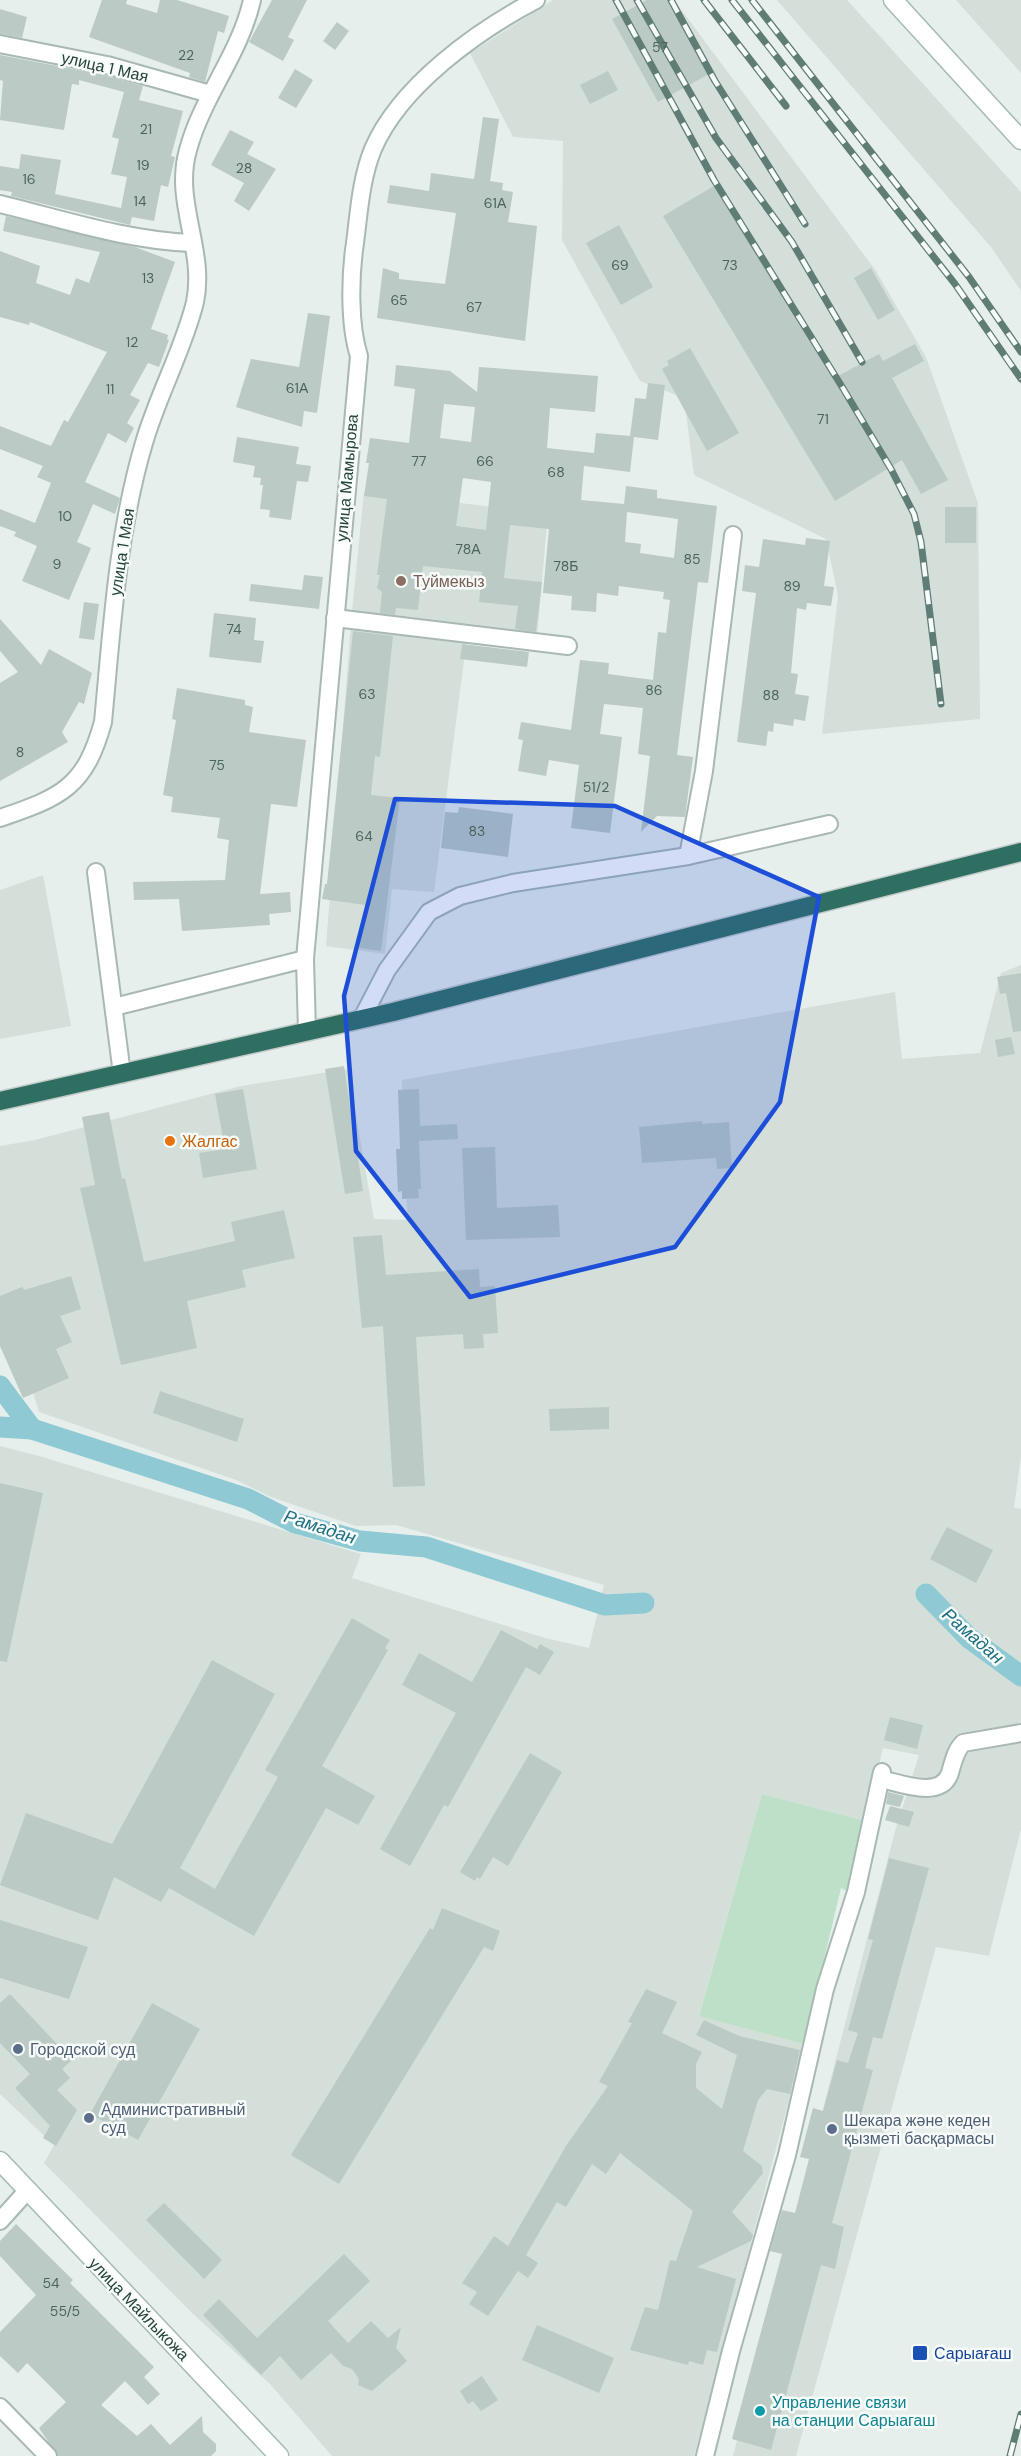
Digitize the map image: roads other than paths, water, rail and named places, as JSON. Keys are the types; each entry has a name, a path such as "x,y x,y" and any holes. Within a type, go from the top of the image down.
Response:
{"highway":[{"path":"0,1101 307,1032 544,975 1021,852"}],"street":[{"name":"улица 1 Мая","path":"0,818 54,797 69,787 86,769 97,746 103,722 123,532 144,442 194,303 198,276 186,214 185,168 196,126 210,94 234,52 252,0"},
{"name":"улица Мамырова","path":"307,1032 304,959 359,356 355,344 352,267 362,192 373,150 387,124 408,96 442,64 486,31 536,0"},
{"path":"893,0 1021,140"},
{"name":"улица 1 Мая","path":"0,44 107,65 210,94"},
{"path":"0,204 109,231 170,242 192,243"},
{"path":"688,856 704,771 733,535"},
{"path":"335,618 568,646"},
{"path":"362,1018 387,970 429,912 460,896 513,883 688,856 829,824"},
{"path":"96,872 122,1074"},
{"path":"114,1007 304,959"},
{"path":"705,2456 731,2351 787,2155 825,1989 856,1892 881,1776 927,1789 940,1786 948,1779 958,1748 963,1743 1021,1733"},
{"name":"улица Майлыкожа","path":"0,2162 279,2456"},
{"path":"0,2221 27,2191"},
{"path":"0,2407 48,2456"}],"waterway":[{"path":"0,1386 32,1429"},
{"name":"Рамадан","path":"0,1427 32,1429 248,1499 295,1523 360,1541 426,1547 605,1605 644,1603"},
{"name":"Рамадан","path":"926,1594 969,1638 1021,1676"}],"railway":[{"path":"616,0 714,180 844,390 891,469 914,514 921,542 941,704"},
{"path":"637,0 716,138 792,242 862,362"},
{"path":"671,0 715,81 805,224"},
{"path":"704,0 786,106"},
{"path":"732,0 955,284 1021,379"},
{"path":"752,0 969,277 1021,352"},
{"path":"1010,2456 1021,2414"}],"place":[{"name":"Туймекыз","path":"401,581"},
{"name":"Жалгас","path":"170,1141"},
{"name":"Городской суд","path":"18,2049"},
{"name":"Административный суд","path":"89,2118"},
{"name":"Шекара және кеден қызметі басқармасы","path":"832,2129"},
{"name":"Сарыағаш","path":"920,2353"},
{"name":"Управление связи на станции Сарыагаш","path":"760,2411"}]}
